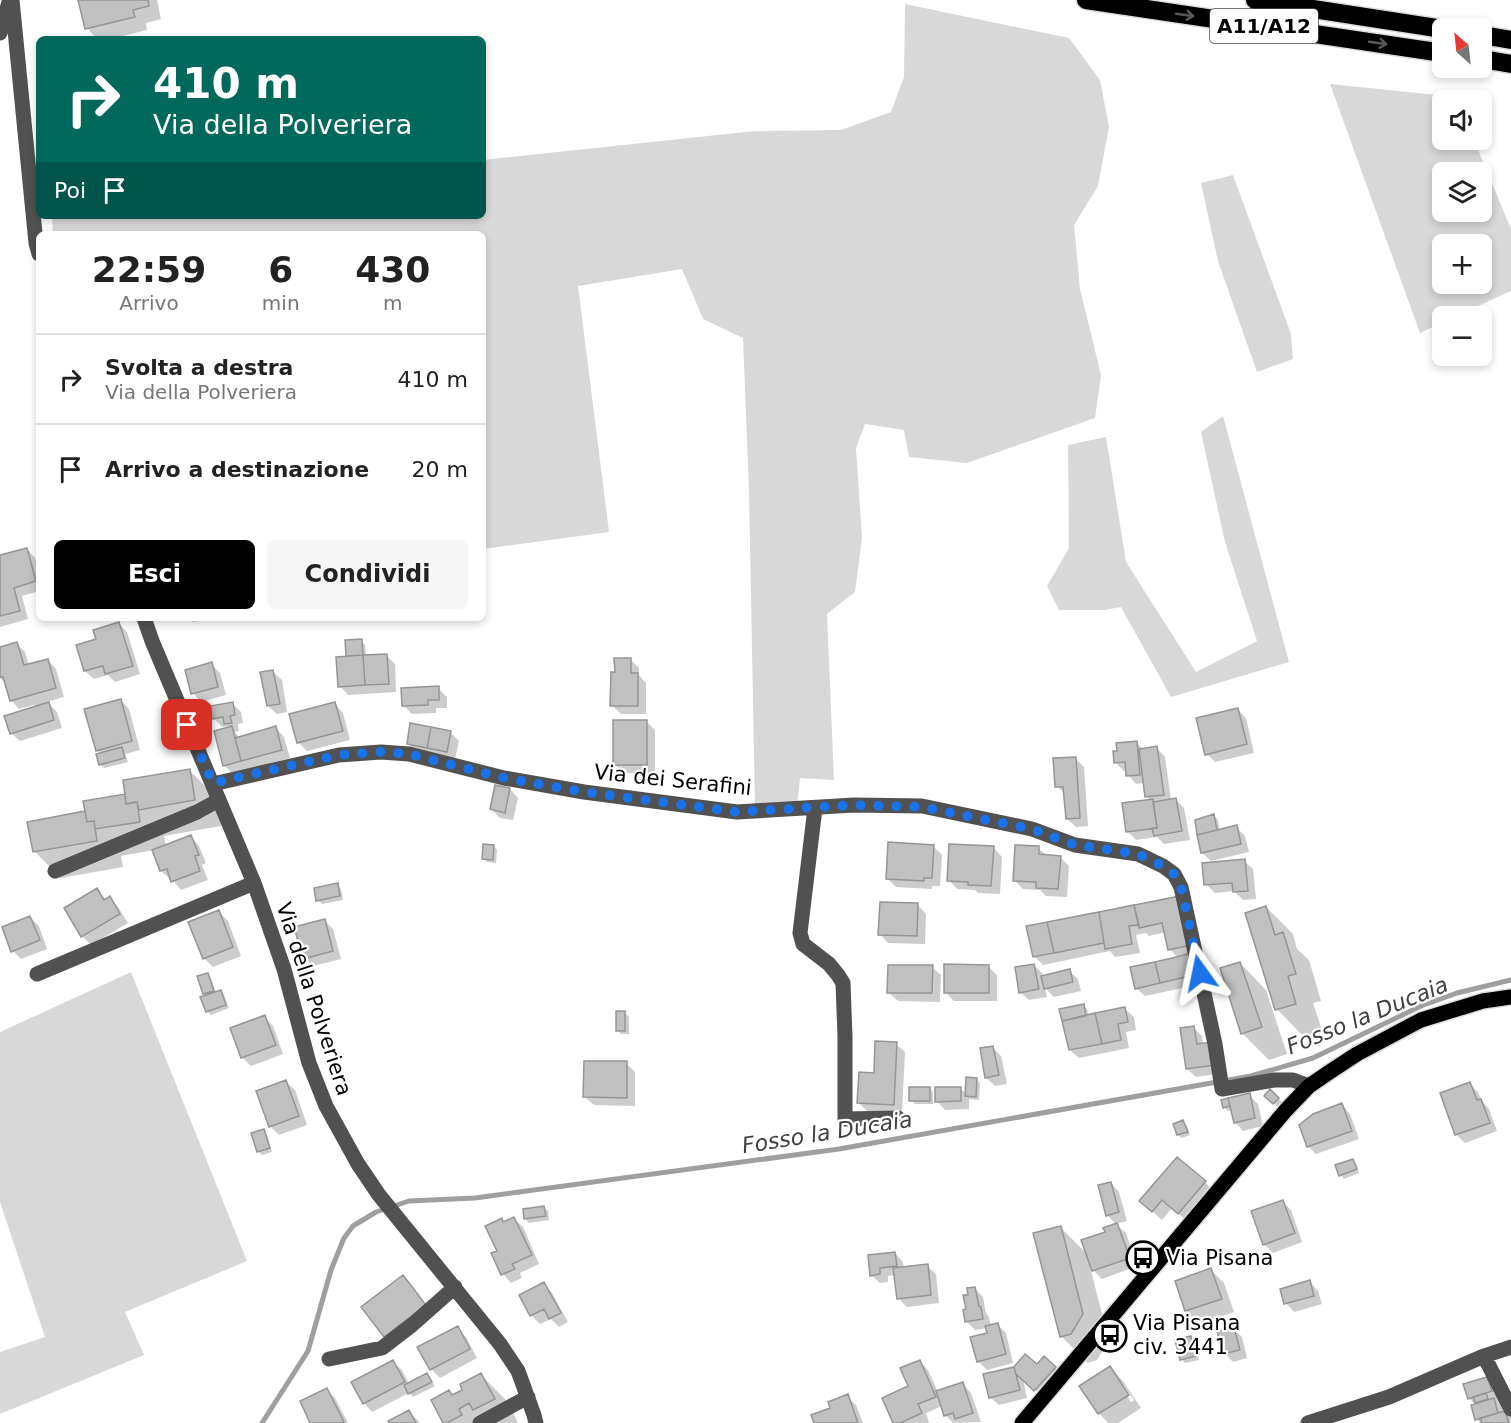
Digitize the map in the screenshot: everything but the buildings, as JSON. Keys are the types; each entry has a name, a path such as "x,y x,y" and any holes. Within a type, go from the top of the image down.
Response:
{"highway":[{"name":"A11/A12","path":"1086,0 1432,51"},
{"name":"A11/A12","path":"1255,0 1432,27"},
{"path":"1492,37 1511,40"},
{"path":"1492,61 1511,64"}],"main road":[{"path":"1022,1423 1286,1110 1309,1086 1357,1054 1421,1020 1483,1001 1511,997"}],"street":[{"path":"0,33 10,0"},
{"path":"10,0 36,243"},
{"name":"Via della Polveriera","path":"145,621 254,884 284,969 309,1063 326,1106 358,1164 382,1199 455,1287 500,1344 518,1371 536,1423"},
{"name":"Via dei Serafini","path":"213,783 339,755 381,752 409,754 504,778 584,792 737,812 854,805 922,807 1032,829 1075,845 1138,854 1174,874 1181,887 1215,1044 1222,1089 1274,1080 1293,1080 1309,1086"},
{"path":"55,872 197,812 219,800"},
{"path":"815,808 800,933 803,944 829,964 843,983 845,1119 897,1118"},
{"path":"37,974 254,884"},
{"path":"329,1359 382,1348 455,1287"},
{"path":"1308,1423 1389,1397 1484,1356 1511,1347"},
{"path":"1484,1356 1511,1408"},
{"path":"480,1423 528,1397"}],"shaded area":[{"path":"905,4 1069,38 1100,80 1109,127 1098,186 1074,225 1080,289 1101,375 1095,418 967,463 909,457 904,430 865,424 856,448 862,538 855,592 827,614 834,780 800,778 797,805 755,807 749,491 743,338 703,319 682,269 578,286 609,532 486,549 486,231 53,231 52,219 486,219 486,160 755,131 841,130 891,112 904,77"},
{"path":"1330,84 1432,95 1432,150 1478,150 1483,162 1432,162 1432,222 1492,222 1492,183 1511,229 1511,291 1478,306 1432,306 1432,327 1420,333"},
{"path":"1233,175 1291,334 1293,359 1257,372 1218,261 1201,183"},
{"path":"1223,416 1289,662 1171,697 1121,607 1104,610 1059,610 1047,586 1069,548 1068,445 1106,437 1126,562 1196,672 1257,641 1225,542 1201,432"},
{"path":"131,972 247,1261 125,1312 144,1355 0,1414 0,1352 45,1337 0,1202 0,1032"}],"waterway":[{"name":"Fosso la Ducaia","path":"262,1423 308,1351 331,1270 344,1238 353,1226 376,1212 409,1201 475,1198 839,1149 1251,1076 1313,1058 1421,1006 1457,993 1511,980"}],"place":[{"name":"Via Pisana","path":"1143,1258"},
{"name":"Via Pisana civ. 3441","path":"1110,1335"}],"route":[{"path":"187,725 213,783 339,755 381,752 409,754 504,778 584,792 737,812 854,805 922,807 1032,829 1075,845 1138,854 1174,874 1181,887 1200,973"}]}
